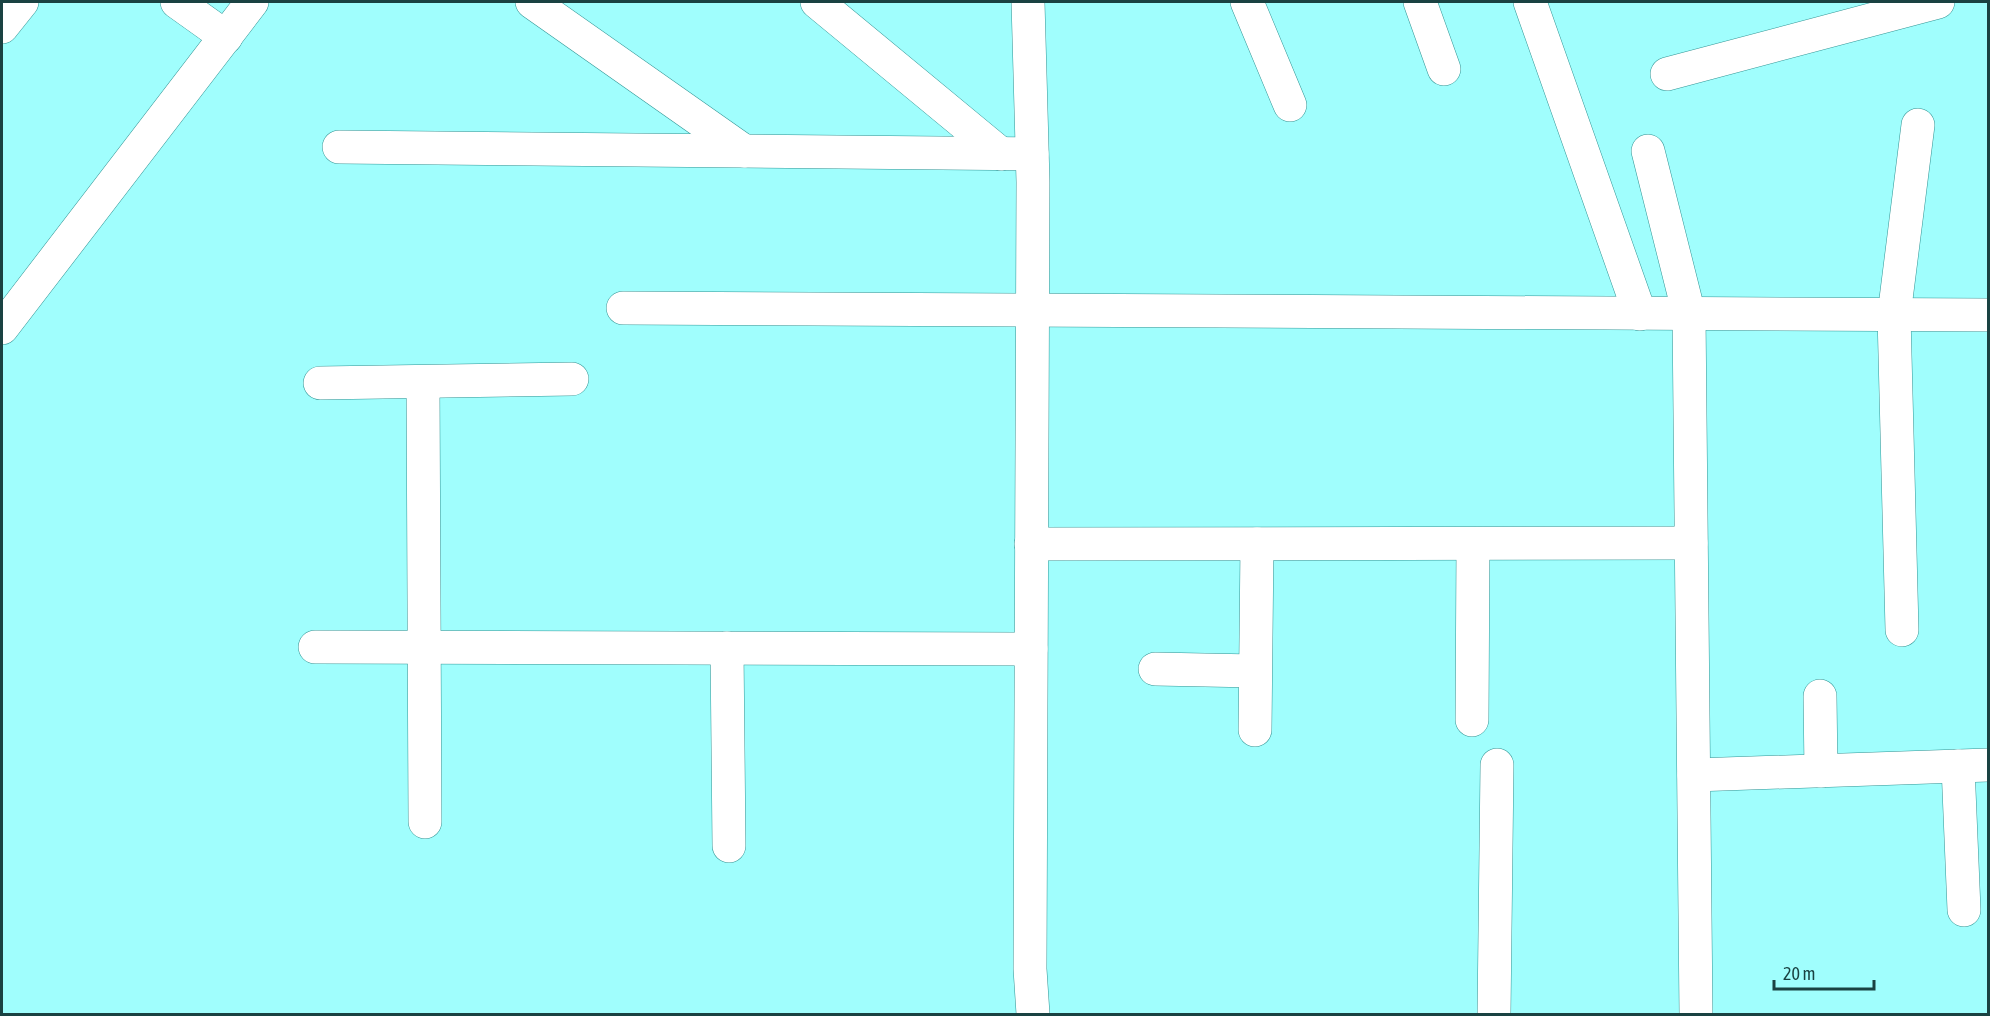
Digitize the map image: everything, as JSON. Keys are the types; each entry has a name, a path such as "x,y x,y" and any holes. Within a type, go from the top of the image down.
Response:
{"street":[{"path":"2,27 22,2"},
{"path":"177,2 226,37"},
{"path":"2,328 252,2"},
{"path":"532,2 744,151"},
{"path":"817,2 1017,154"},
{"path":"1028,2 1017,154 1032,311 1030,969 1033,1014"},
{"path":"1247,2 1290,105"},
{"path":"1420,2 1444,69"},
{"path":"1530,2 1640,314"},
{"path":"1667,74 1938,2"},
{"path":"1902,630 1894,315 1918,124"},
{"path":"339,147 1017,154"},
{"path":"1648,151 1689,314 1696,1014"},
{"path":"623,308 1989,315"},
{"path":"320,383 572,379"},
{"path":"423,382 425,822"},
{"path":"1031,544 1691,543"},
{"path":"1255,730 1257,544"},
{"path":"1472,720 1473,544"},
{"path":"315,647 1031,649"},
{"path":"727,648 729,846"},
{"path":"1155,669 1255,671"},
{"path":"1820,696 1821,771"},
{"path":"1494,1014 1497,765"},
{"path":"1694,775 1973,765 1964,910"}]}
